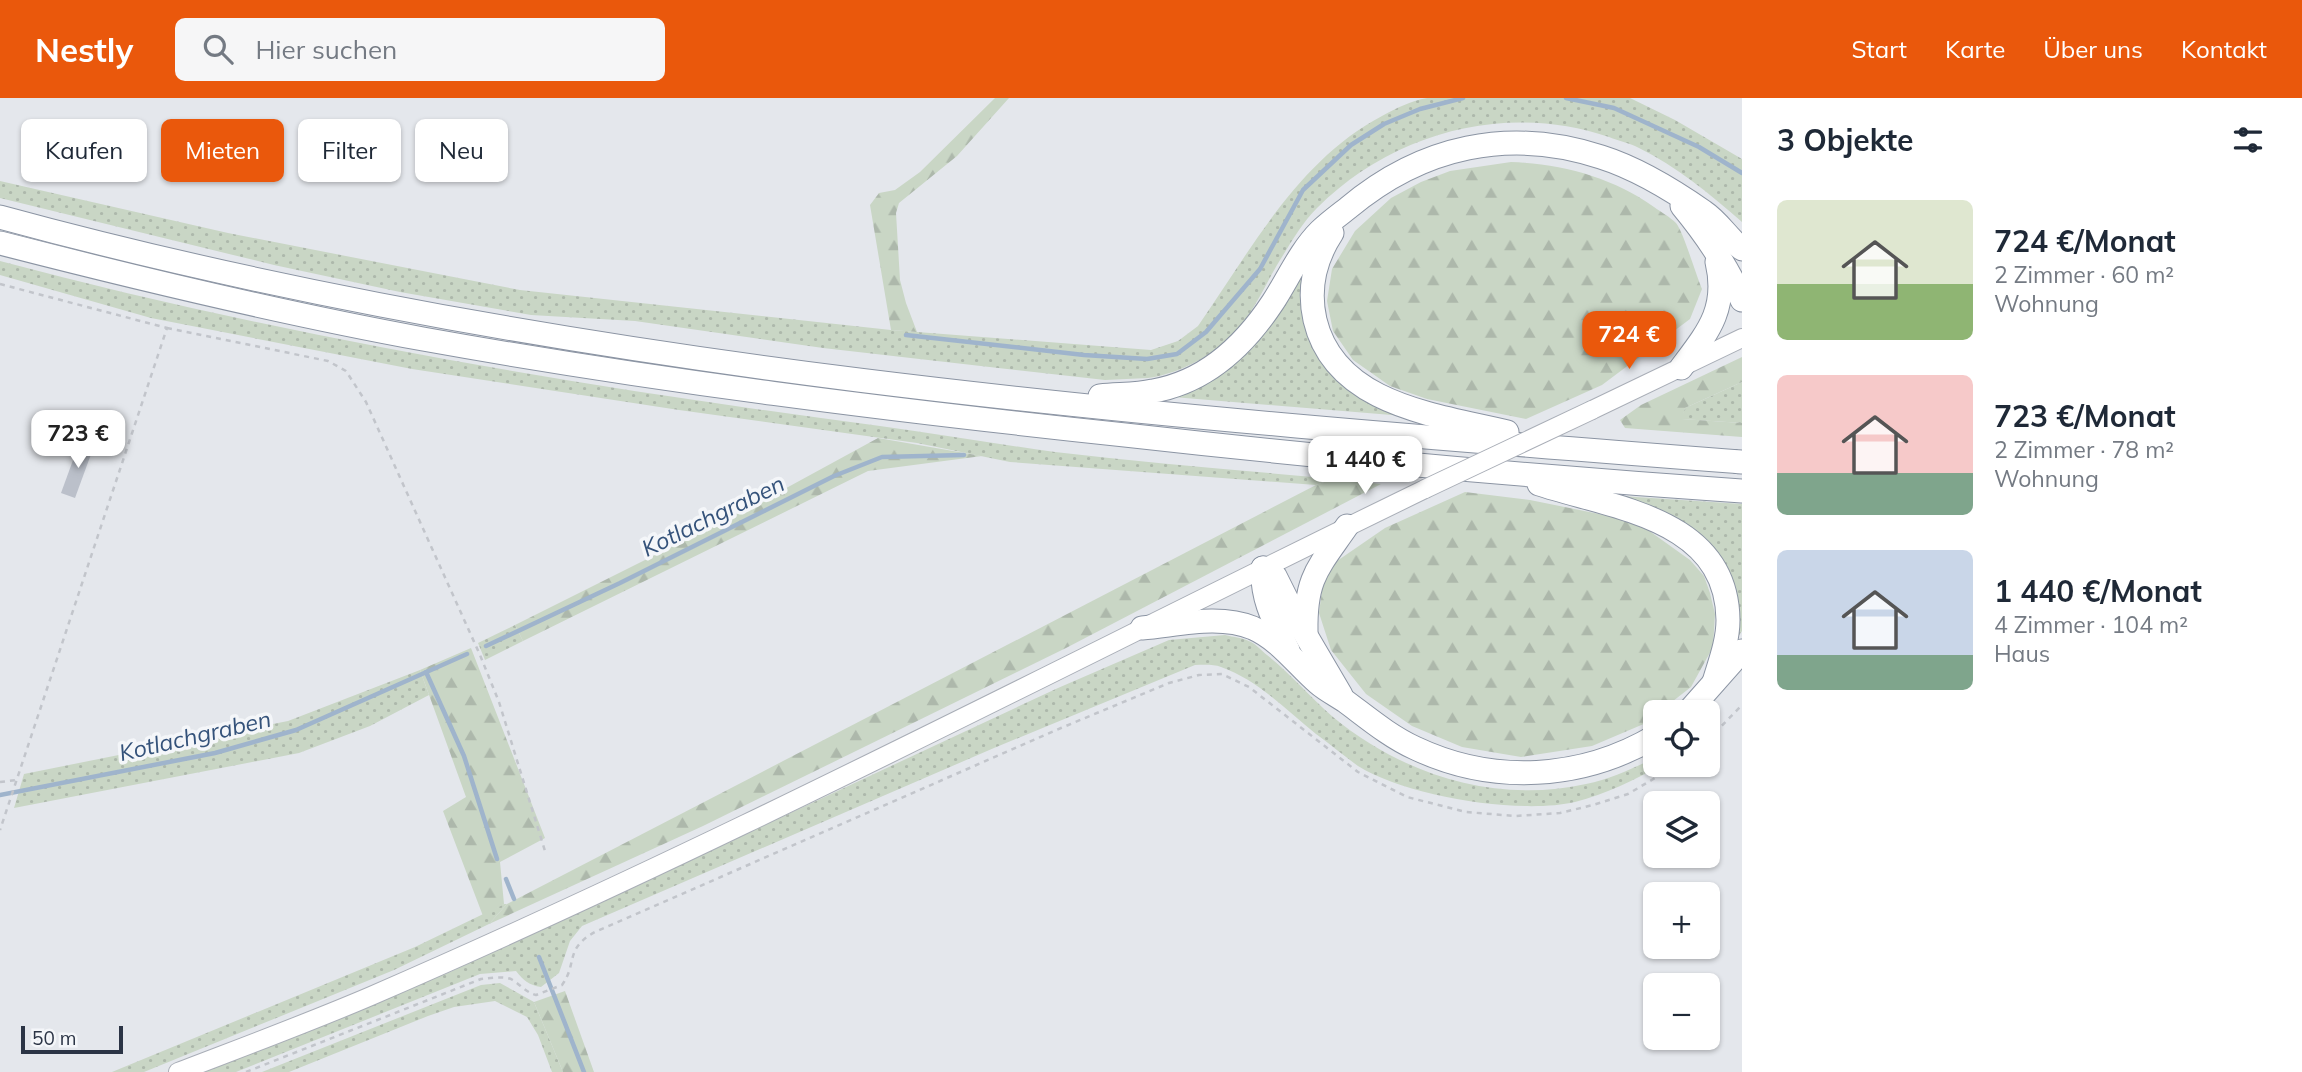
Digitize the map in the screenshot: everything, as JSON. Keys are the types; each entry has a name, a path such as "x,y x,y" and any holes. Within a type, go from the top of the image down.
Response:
{"highway":[{"path":"1048,401 1152,392 1189,381 1205,372 1229,355 1250,333 1319,232 1379,183 1424,160 1461,149 1499,143 1549,144 1583,151 1629,168 1706,213 1741,249"},
{"path":"1669,191 1714,249 1742,300"},
{"path":"1348,208 1323,248 1317,262 1313,286 1314,313 1320,334 1343,369 1370,391 1405,407 1574,449"},
{"path":"0,217 262,281 498,327 790,371 1214,419 1742,462"},
{"path":"0,243 261,307 423,339 740,391 1041,427 1503,472 1742,491"},
{"path":"1681,368 1707,333 1719,306 1720,276 1714,249"},
{"path":"1503,472 1566,493 1640,512 1665,523 1692,542 1714,569 1727,606 1727,636 1714,682"},
{"path":"1307,635 1306,610 1313,576 1347,526"},
{"path":"1292,657 1265,600 1263,568 1275,576 1345,701"},
{"path":"1142,628 1213,621 1240,623 1255,629 1273,640 1319,684 1376,725 1414,748 1459,765 1495,772 1544,773 1615,757 1643,743"},
{"path":"1698,700 1742,651"}],"main road":[{"path":"178,1072 367,997 615,886 918,740 1347,526 1742,338"}],"path":[{"path":"0,284 167,328 328,361 346,371 366,402 485,667 499,702 545,851"},
{"path":"0,830 167,328"},
{"path":"246,1072 481,979 511,980 536,995 562,985 569,975 575,948 595,932 1061,727 1169,683 1199,674 1222,674 1250,687 1357,772 1407,797 1466,812 1515,816 1560,813 1628,794 1657,777"},
{"path":"1720,728 1742,705"},
{"path":"0,782 18,780"},
{"path":"0,816 5,816"}],"green space":[{"path":"995,98 1009,98 957,156 899,203 896,213 900,280 917,332 891,330 870,205 879,193 895,190 920,172"},
{"path":"1427,98 1630,98 1675,120 1742,159 1742,222 1666,163 1636,146 1609,137 1570,127 1531,123 1491,124 1453,131 1416,143 1380,160 1347,182 1317,208 1291,243 1247,317 1223,344 1212,352 1187,366 1161,375 1105,380 823,348 635,321 531,315 400,292 274,265 0,198 0,181 228,233 520,290 891,330 1151,350 1178,341 1198,326 1278,209 1325,157 1382,116"},
{"path":"1511,162 1586,174 1621,188 1654,207 1674,221 1679,228 1702,289 1690,319 1602,385 1526,419 1427,399 1390,386 1353,360 1333,331 1327,301 1332,269 1355,231 1391,198 1450,171"},
{"path":"1310,258 1310,330 1416,417 1173,397"},
{"path":"0,261 218,314 437,358 548,377 1055,452 1332,479 1316,485 1010,462 917,443 412,369 151,318 0,275"},
{"path":"1742,357 1742,382 1685,408 1682,419 1742,423 1742,437 1625,428 1620,420 1641,405"},
{"path":"1742,382 1742,423 1681,419 1685,408"},
{"path":"878,438 982,456 868,471 523,641 515,625 759,503"},
{"path":"1332,479 1381,484 1066,648 703,826 489,924 507,904"},
{"path":"1465,492 1530,500 1614,517 1648,530 1690,560 1704,576 1715,614 1713,647 1691,687 1674,700 1643,700 1643,724 1592,746 1521,757 1462,747 1412,726 1366,694 1331,650 1319,613 1323,583 1337,561 1385,528"},
{"path":"1621,496 1742,504 1742,631 1733,644 1725,578"},
{"path":"515,625 523,641 485,660 478,643"},
{"path":"1225,635 1245,640 1255,645 1333,717 1360,737 1389,755 1452,780 1518,790 1586,784 1643,763 1643,774 1598,795 1552,805 1494,804 1433,794 1379,777 1358,766 1247,680 1215,665 1195,665 994,748 582,926 570,941 559,973 541,987 527,982 516,971 480,974 236,1072 200,1072 450,972 1058,688 1169,640"},
{"path":"471,648 545,838 500,862 504,904 483,916 443,811 466,797 420,670"},
{"path":"420,670 429,695 370,726 299,753 14,808 24,774 288,721"},
{"path":"507,904 489,924 394,970 144,1072 112,1072 415,947"},
{"path":"500,983 534,1002 563,1072 552,1072 538,1035 527,1017 495,1001 454,1007 289,1072 262,1072 481,985"},
{"path":"565,991 594,1072 563,1072 534,1002"}],"building":[{"path":"80,441 94,446 75,498 61,493"}],"waterway":[{"path":"906,335 1084,355 1147,359 1177,354 1206,332 1260,269 1303,190 1351,145 1384,124 1420,109 1463,98"},
{"path":"1566,98 1614,108 1699,147 1742,173"},
{"name":"Kotlachgraben","path":"486,646 620,583 834,476 882,457 964,455"},
{"name":"Kotlachgraben","path":"0,795 215,753 296,730 467,654"},
{"path":"426,672 464,756 497,859"},
{"path":"506,879 514,899"},
{"path":"539,957 584,1072"}]}
